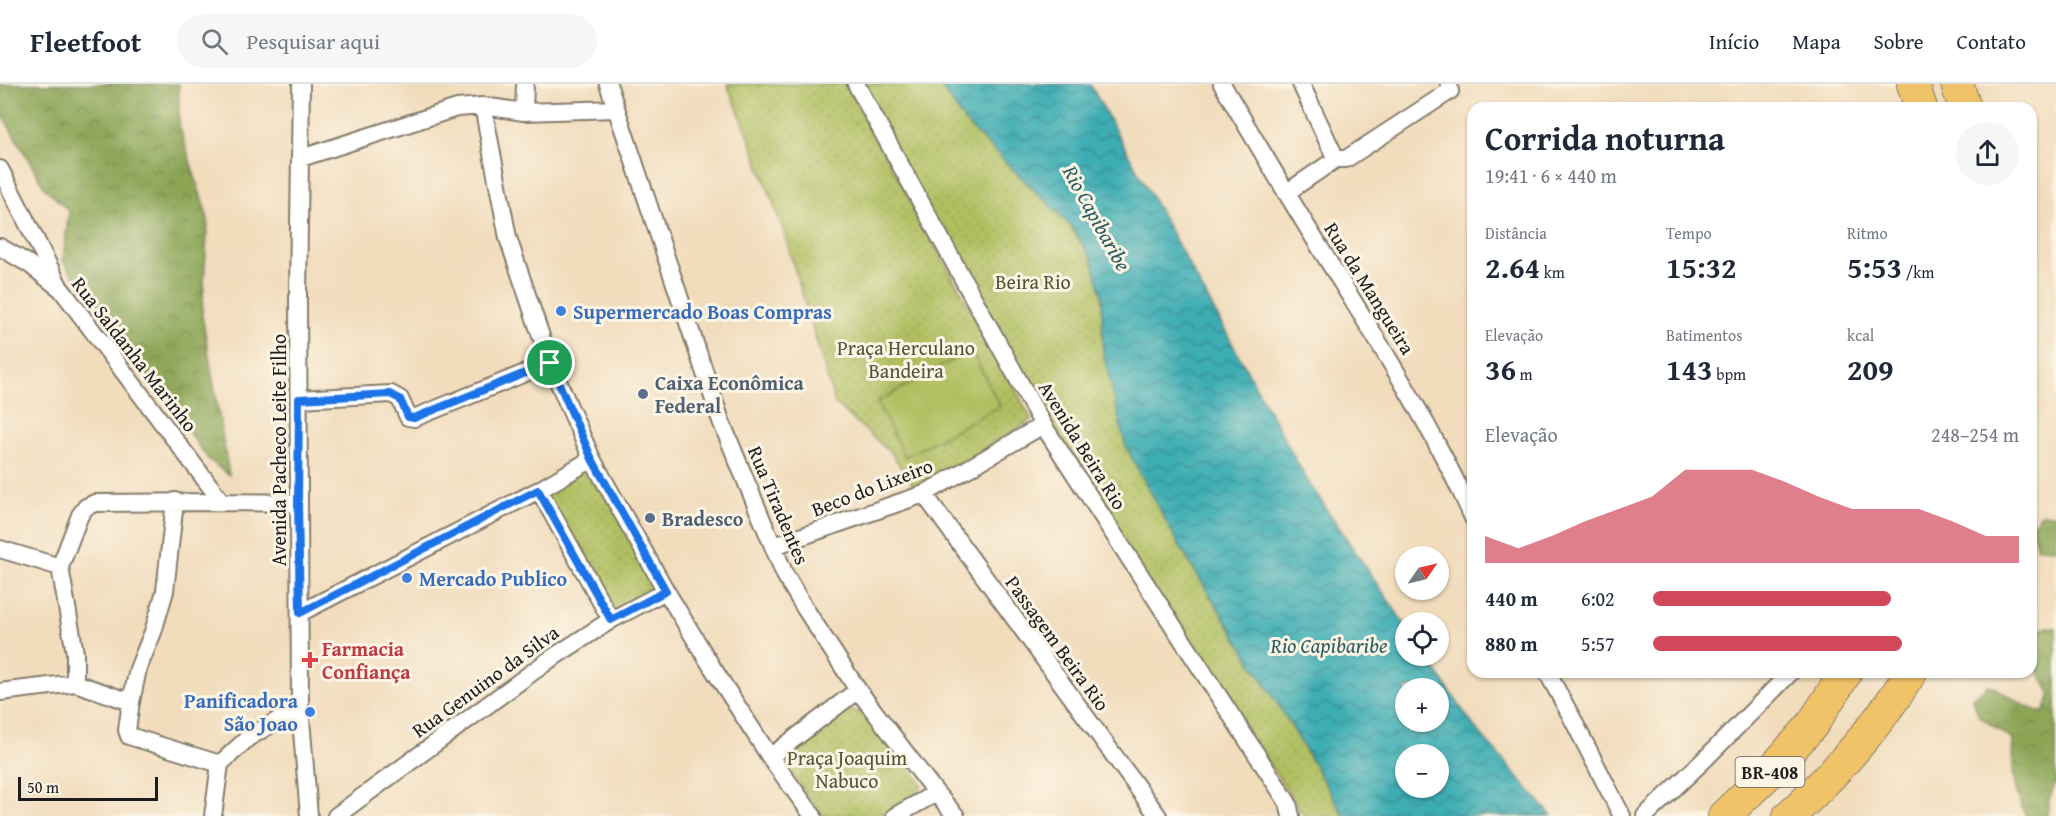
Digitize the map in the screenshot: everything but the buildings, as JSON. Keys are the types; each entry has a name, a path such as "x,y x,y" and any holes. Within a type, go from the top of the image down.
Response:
{"highway":[{"path":"1913,84 1919,102"},
{"path":"1957,84 1963,102"},
{"name":"BR-408","path":"1724,816 1773,769 1812,725 1842,678"},
{"name":"BR-408","path":"1789,816 1846,758 1894,700 1907,678"}],"street":[{"name":"Avenida Pacheco Leite Filho","path":"301,84 298,295 300,708 309,816"},
{"path":"524,112 525,84"},
{"name":"Rua Tiradentes","path":"608,84 721,421 792,590 858,690"},
{"name":"Avenida Beira Rio","path":"856,84 1043,425 1288,803 1292,816"},
{"name":"Rua da Mangueira","path":"1222,84 1286,193 1407,389 1434,436 1467,505"},
{"path":"1301,84 1336,159"},
{"path":"1286,193 1336,159 1346,159 1455,86"},
{"path":"483,106 508,238 550,363 592,459 666,591 770,757 813,816"},
{"path":"301,158 457,108 483,106 524,112 616,109"},
{"path":"0,169 61,289"},
{"name":"Rua Saldanha Marinho","path":"0,247 29,264 61,289 222,501"},
{"path":"299,399 390,394 400,399 408,417 414,418 550,363"},
{"name":"Beco do Lixeiro","path":"774,546 924,494 1043,425"},
{"path":"300,613 538,490 592,459"},
{"path":"538,490 611,620"},
{"name":"Passagem Beira Rio","path":"924,494 1158,816"},
{"path":"175,501 165,591 153,632 138,669 127,730 129,736 220,764"},
{"path":"75,683 75,653 60,567 76,522 83,510 91,504 175,501 298,503"},
{"path":"0,549 60,567"},
{"name":"Rua Genuino da Silva","path":"336,816 549,660 611,620 666,591"},
{"path":"1550,678 1622,816"},
{"path":"1645,816 1785,678"},
{"path":"0,692 75,683 131,702"},
{"path":"770,757 858,690 956,816"},
{"path":"213,816 220,764 249,738 300,708"},
{"path":"894,816 936,793"}],"green space":[{"path":"0,84 179,84 179,125 208,219 202,315 229,475 209,460 63,261 69,211 45,188 0,111"},
{"name":"Praça Herculano Bandeira","path":"727,84 846,84 1032,420 917,491 892,454 835,403 783,230"},
{"name":"Beira Rio","path":"855,84 939,84 965,122 1071,226 1092,259 1102,295 1103,353 1180,547 1289,722 1344,816 1304,816 1043,425"},
{"path":"971,350 1000,406 905,457 877,402"},
{"path":"592,459 666,591 611,620 539,490"},
{"path":"2042,513 2056,515 2056,549 2037,548 2037,519"},
{"path":"2046,627 2056,628 2056,781 2048,803 2048,816 2026,816 2014,779 2013,740 1979,716 1972,698 1988,685 2043,713 2051,695 2037,668 2037,632"},
{"name":"Praça Joaquim Nabuco","path":"843,709 866,714 922,784 916,797 877,816 821,816 782,758"}],"water":[{"name":"Rio Capibaribe","path":"939,84 1090,84 1307,480 1396,612 1395,666 1433,666 1441,678 1395,678 1395,732 1449,732 1449,690 1475,728 1552,816 1344,816 1289,722 1180,547 1126,447 1103,353 1102,295 1092,259 1071,226 965,122"}],"place":[{"name":"Supermercado Boas Compras","path":"561,311"},
{"name":"Caixa Econômica Federal","path":"643,394"},
{"name":"Bradesco","path":"650,518"},
{"name":"Mercado Publico","path":"407,578"},
{"name":"Farmacia Confiança","path":"310,660"},
{"name":"Panificadora São Joao","path":"310,712"}],"route":[{"path":"550,363 592,459 666,591 611,620 538,490 300,613 299,399 390,394 400,399 408,417 414,418 550,363"}]}
